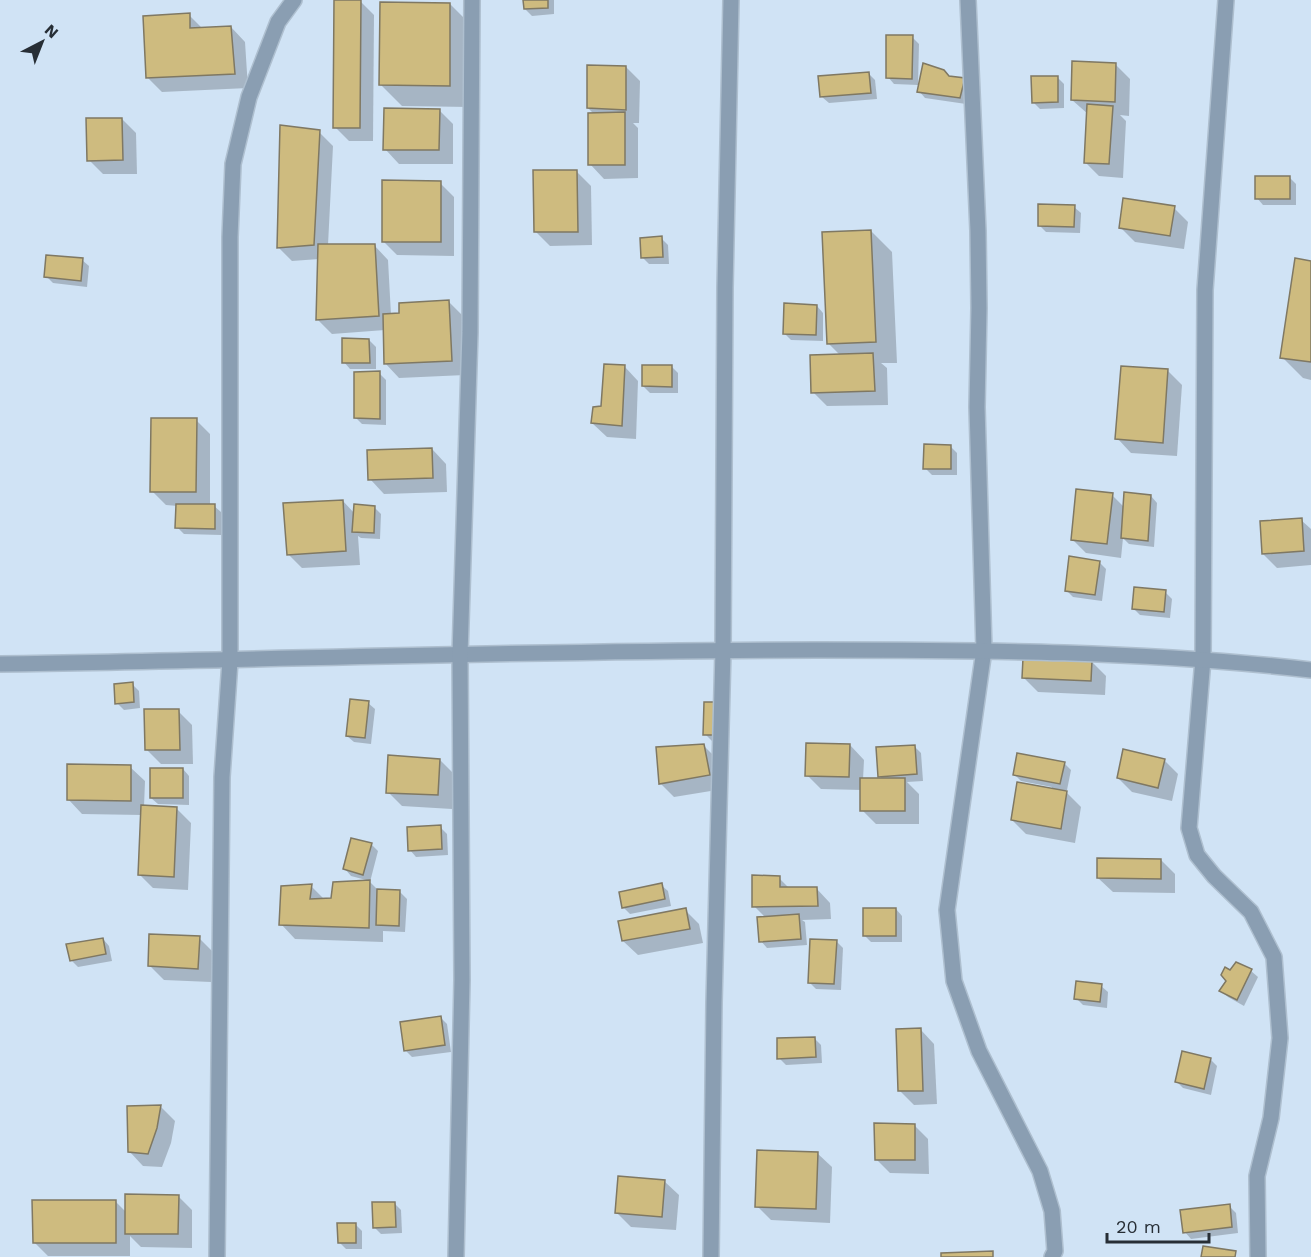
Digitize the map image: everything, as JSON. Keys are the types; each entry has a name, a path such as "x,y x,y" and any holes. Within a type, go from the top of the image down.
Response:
{"street":[{"path":"217,1257 222,777 230,661 230,237 233,164 249,97 278,22 294,0"},
{"path":"456,1257 462,980 460,655 470,332 472,0"},
{"path":"711,1257 714,1003 723,650 725,288 731,0"},
{"path":"968,0 978,231 977,407 984,650 947,910 954,981 979,1051 1040,1171 1052,1211 1055,1251 1052,1257"},
{"path":"1226,0 1205,290 1203,659 1190,828 1197,855 1214,876 1251,912 1274,957 1280,1038 1271,1118 1257,1176 1258,1257"},
{"path":"0,664 723,650 984,650 1203,659 1311,670"}],"building":[{"path":"334,0 361,0 360,128 333,128"},
{"path":"523,0 548,0 548,8 524,9"},
{"path":"380,2 450,3 450,86 379,85"},
{"path":"190,13 190,28 231,26 235,74 146,78 143,16"},
{"path":"886,35 913,35 912,79 886,78"},
{"path":"1072,61 1116,63 1115,102 1071,100"},
{"path":"923,63 944,70 949,76 965,78 960,98 917,92"},
{"path":"587,65 626,66 626,110 587,108"},
{"path":"869,72 871,93 820,97 818,76"},
{"path":"1031,76 1058,76 1058,102 1032,103"},
{"path":"1087,104 1113,106 1109,164 1084,163"},
{"path":"384,108 440,109 439,150 383,150"},
{"path":"625,112 625,165 588,165 588,113"},
{"path":"86,118 122,118 123,160 87,161"},
{"path":"280,125 320,130 314,245 277,248"},
{"path":"533,170 577,170 578,232 534,232"},
{"path":"1255,176 1290,176 1290,199 1255,199"},
{"path":"382,180 441,181 441,242 382,242"},
{"path":"1123,198 1175,206 1170,236 1119,228"},
{"path":"1038,204 1075,205 1074,227 1038,226"},
{"path":"871,230 876,342 827,344 822,232"},
{"path":"662,236 663,257 641,258 640,238"},
{"path":"318,244 375,244 379,316 316,320"},
{"path":"46,255 83,258 81,281 44,277"},
{"path":"1295,258 1311,261 1311,362 1280,358"},
{"path":"449,300 452,361 384,364 383,314 399,313 399,303"},
{"path":"784,303 817,305 816,335 783,334"},
{"path":"342,338 369,339 370,363 342,363"},
{"path":"873,353 875,391 811,393 810,355"},
{"path":"604,364 625,365 622,426 591,423 593,407 601,406"},
{"path":"642,365 672,365 672,387 642,386"},
{"path":"1121,366 1168,369 1163,443 1115,439"},
{"path":"380,371 380,419 354,418 354,372"},
{"path":"151,418 197,418 196,492 150,492"},
{"path":"924,444 951,445 951,469 923,469"},
{"path":"432,448 433,478 368,480 367,450"},
{"path":"1076,489 1113,493 1107,544 1071,540"},
{"path":"1124,492 1151,495 1148,541 1121,538"},
{"path":"343,500 346,551 287,555 283,503"},
{"path":"176,504 215,504 215,529 175,528"},
{"path":"354,504 375,506 374,533 352,532"},
{"path":"1302,518 1304,551 1262,554 1260,521"},
{"path":"1069,556 1100,561 1095,595 1065,591"},
{"path":"1134,587 1166,590 1164,612 1132,609"},
{"path":"1023,658 1092,660 1091,681 1022,678"},
{"path":"133,682 134,702 115,704 114,684"},
{"path":"350,699 369,701 365,738 346,736"},
{"path":"704,702 720,702 720,735 703,735"},
{"path":"144,709 179,709 180,750 145,750"},
{"path":"806,743 850,744 849,777 805,776"},
{"path":"704,744 710,775 659,784 656,747"},
{"path":"915,745 917,774 878,777 876,747"},
{"path":"1123,749 1165,759 1158,788 1117,778"},
{"path":"1017,753 1065,762 1060,784 1013,775"},
{"path":"388,755 440,759 438,795 386,793"},
{"path":"67,764 131,765 131,801 67,800"},
{"path":"150,768 183,768 183,798 150,798"},
{"path":"860,778 905,778 905,811 860,811"},
{"path":"1017,782 1067,791 1061,829 1011,820"},
{"path":"141,805 177,807 174,877 138,875"},
{"path":"441,825 442,849 408,851 407,827"},
{"path":"351,838 372,843 363,875 343,869"},
{"path":"1097,858 1161,859 1161,879 1097,878"},
{"path":"752,875 780,876 780,887 817,887 818,906 752,907"},
{"path":"370,880 369,928 279,925 281,886 312,884 310,899 331,898 333,882"},
{"path":"662,883 665,899 622,908 619,892"},
{"path":"377,889 400,890 399,926 376,925"},
{"path":"686,908 690,929 622,941 618,921"},
{"path":"863,908 896,908 896,936 863,936"},
{"path":"799,914 801,939 759,942 757,917"},
{"path":"149,934 200,936 198,969 148,966"},
{"path":"103,938 106,954 70,961 66,944"},
{"path":"810,939 837,940 834,984 808,983"},
{"path":"1236,962 1252,969 1237,1000 1219,991 1226,981 1221,975 1225,967 1230,970"},
{"path":"1076,981 1102,984 1100,1002 1074,999"},
{"path":"441,1016 445,1045 404,1051 400,1022"},
{"path":"921,1028 923,1091 898,1091 896,1029"},
{"path":"815,1037 816,1057 777,1059 777,1038"},
{"path":"1182,1051 1211,1058 1204,1089 1175,1082"},
{"path":"161,1105 157,1128 148,1154 128,1152 127,1106"},
{"path":"874,1123 915,1124 915,1160 875,1160"},
{"path":"757,1150 818,1152 816,1209 755,1207"},
{"path":"618,1176 665,1180 662,1217 615,1213"},
{"path":"125,1194 179,1195 178,1234 125,1234"},
{"path":"32,1200 116,1200 116,1243 33,1243"},
{"path":"372,1202 395,1202 396,1227 373,1228"},
{"path":"1230,1204 1232,1227 1183,1233 1180,1210"},
{"path":"337,1223 356,1223 356,1243 338,1243"},
{"path":"1203,1246 1236,1251 1235,1257 1201,1257"},
{"path":"993,1251 993,1257 941,1257 941,1253"}]}
